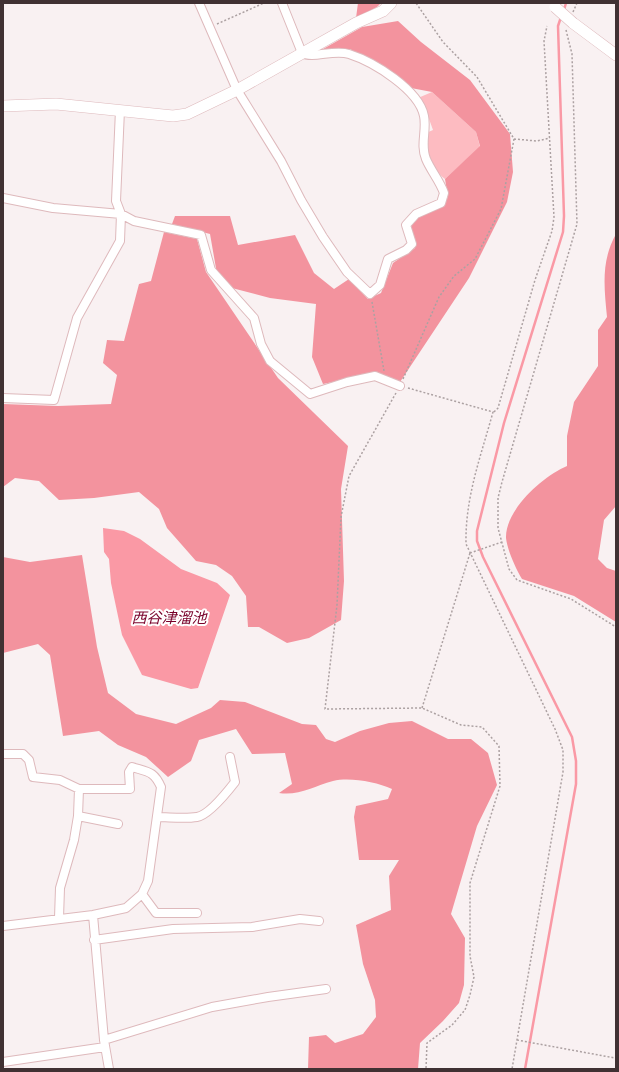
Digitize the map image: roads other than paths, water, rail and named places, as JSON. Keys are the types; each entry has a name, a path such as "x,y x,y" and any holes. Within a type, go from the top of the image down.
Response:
{"street":[{"path":"199,3 237,90 282,161 300,200 347,272 370,294 380,285 388,259 406,250 412,244 406,225 416,214 441,203 444,193 441,184 425,158 423,136 424,116 417,101 393,77 369,62 348,53 335,52 306,55 302,53 282,3"},
{"path":"3,106 56,104 173,116 187,114 237,90 356,23 383,11 392,3"},
{"path":"554,5 570,23 616,55"},
{"path":"3,398 54,400 77,318 120,241 121,214 116,201 120,110"},
{"path":"3,198 53,208 121,214 134,221 202,235 211,270 254,318 261,344 270,361 310,394 347,382 375,376 400,386"},
{"path":"3,754 23,754 29,760 33,777 60,780 79,789 130,789 129,772 132,767 152,773 156,776 161,787 148,881 142,894 126,908 93,915 3,926"},
{"path":"156,817 198,817 205,813 224,796 235,782 230,756"},
{"path":"59,918 60,888 74,840 78,816 79,789"},
{"path":"78,816 118,824"},
{"path":"142,894 156,913 197,913"},
{"path":"93,915 104,1044 109,1069"},
{"path":"94,940 173,929 252,926 300,919 319,921"},
{"path":"3,1062 104,1044 212,1007 326,989"}],"water":[{"name":"西谷津溜池","path":"103,528 124,531 140,539 181,569 217,583 230,595 198,688 191,689 142,675 122,635 111,583 109,559 104,552"}],"waterway":[{"path":"564,10 566,3"},
{"path":"525,1069 576,784 576,761 572,737 483,557 477,541 477,531 504,423 563,232 564,216 558,26 561,17"}]}
